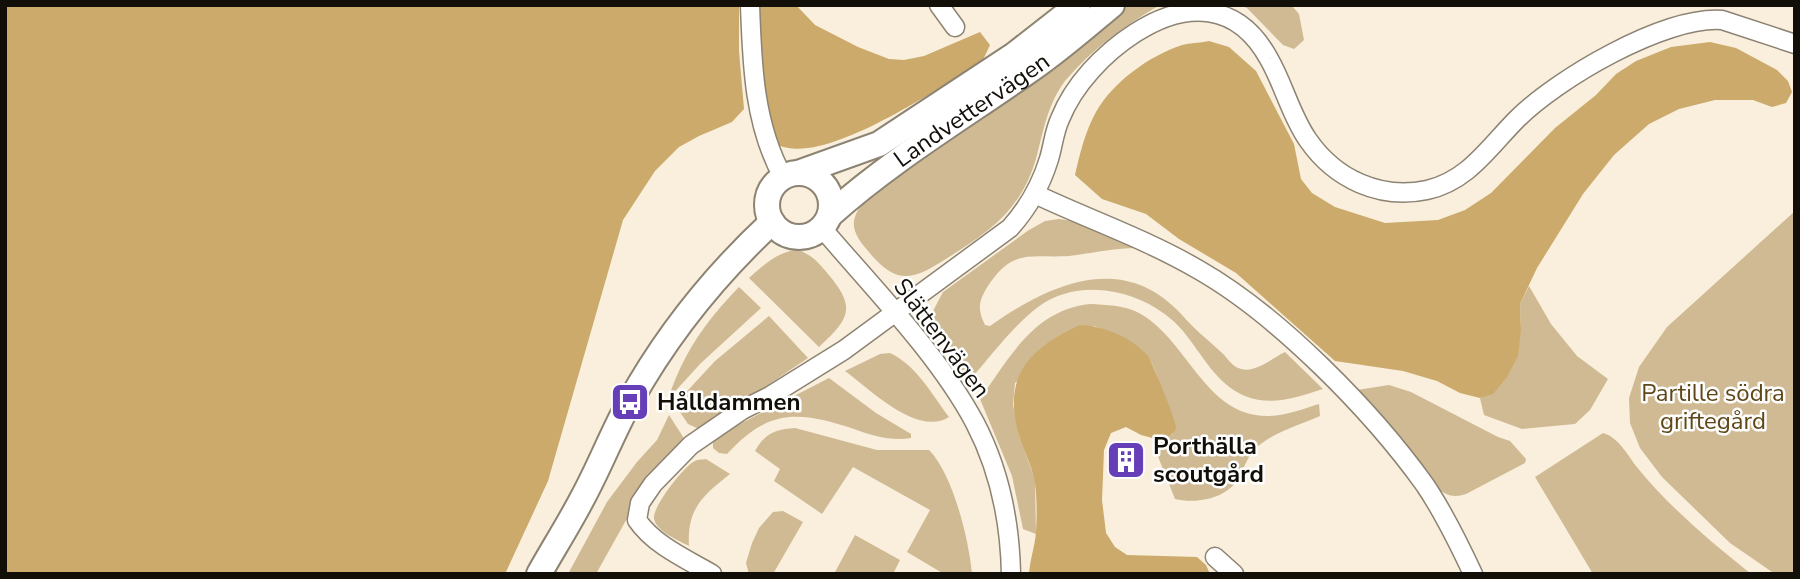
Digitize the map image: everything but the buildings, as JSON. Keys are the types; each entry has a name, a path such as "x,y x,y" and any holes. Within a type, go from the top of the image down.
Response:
{"street":[{"path":"750,5 756,99 760,119 770,153 791,175"},
{"path":"939,5 955,27"},
{"name":"Landvettervägen","path":"791,175 879,144 1005,61 1078,5"},
{"name":"Landvettervägen","path":"826,221 860,188 1042,62 1112,5"},
{"path":"712,574 666,547 643,529 637,520 640,503 653,484 675,459 715,428 811,372 1010,228 1023,214 1035,194 1049,158 1059,120 1070,97 1083,79 1131,35 1147,25 1179,12 1209,11 1226,16 1244,28 1270,60 1307,139 1323,158 1359,184 1384,192 1429,189 1468,171 1517,119 1542,97 1600,60 1659,34 1690,24 1722,20 1795,44"},
{"path":"791,175 815,176 823,183 831,198 826,221 813,235 796,237 779,231 767,210 768,197 773,186 791,175"},
{"path":"1035,194 1132,234 1192,266 1229,289 1286,335 1331,378 1404,459 1442,512 1473,574"},
{"name":"Slättenvägen","path":"826,221 947,379 976,425 1002,498 1010,539 1012,574"},
{"path":"539,574 582,499 630,402 662,351 736,255 772,222"},
{"path":"1215,557 1234,574"}],"green space":[{"path":"1128,5 1160,5 1109,39 1065,81 1051,107 1030,175 1022,192 1001,219 958,251 923,272 907,276 884,268 861,243 854,227 857,212 872,194 1072,55"},
{"path":"1240,5 1293,7 1299,14 1304,40 1294,49 1283,45 1247,8"},
{"name":"Partille södra griftegård","path":"1795,211 1795,574 1775,574 1730,543 1662,477 1640,448 1630,423 1629,398 1639,367 1667,327"},
{"path":"1045,221 1073,221 1137,248 1077,255 1026,257 1006,265 983,294 980,307 985,325 990,326 1037,297 1086,280 1111,279 1136,283 1159,295 1238,368 1252,369 1285,352 1323,389 1275,401 1245,396 1226,384 1210,368 1183,331 1169,317 1134,298 1095,290 1075,291 1038,307 969,381 935,326 933,311 943,292 1029,230"},
{"path":"799,250 812,257 825,270 846,305 843,321 819,347 749,278 778,256"},
{"path":"1529,286 1551,324 1577,356 1608,379 1590,410 1575,424 1522,429 1484,415 1480,398 1493,393 1521,329 1520,304"},
{"path":"739,287 761,308 701,363 668,399 697,338"},
{"path":"1090,304 1137,312 1170,339 1211,390 1245,413 1274,416 1319,404 1320,416 1279,433 1257,447 1238,479 1226,491 1201,500 1175,499 1157,454 1160,440 1173,434 1163,393 1151,362 1129,341 1094,326 1015,383 1013,405 1019,435 1035,480 1036,534 1023,529 1012,476 980,399 1013,352 1038,326 1053,315"},
{"path":"769,316 808,358 701,430 688,424 676,406 678,401 715,361"},
{"path":"890,353 900,358 916,373 949,417 936,422 909,416 880,399 845,371 880,354"},
{"path":"829,378 876,413 911,434 911,438 882,437 801,417 771,421 757,428 727,454 719,453 713,448 713,442 738,425"},
{"path":"1389,385 1411,392 1510,441 1526,459 1525,463 1466,494 1454,496 1444,493 1437,488 1357,390"},
{"path":"669,415 687,443 639,497 596,574 568,574 607,502 657,440"},
{"path":"795,428 877,450 929,450 945,475 958,508 972,574 944,574 907,552 930,510 853,467 822,514 774,481 780,469 755,451 762,440 771,434"},
{"path":"1603,433 1618,442 1676,509 1751,574 1593,574 1535,477"},
{"path":"706,459 730,474 698,504 691,522 689,546 659,528 654,519 655,513 663,497 684,470 696,460"},
{"path":"783,511 803,522 773,574 749,574 746,563 759,528 773,512"},
{"path":"855,535 900,560 893,574 834,574"}],"shaded area":[{"path":"5,5 739,5 739,51 744,109 732,122 679,147 655,171 623,220 548,481 505,574 5,574"},
{"path":"758,5 796,5 815,25 889,59 904,60 924,56 980,32 990,45 982,62 882,121 824,145 798,149 778,145 762,76"},
{"path":"1209,41 1229,47 1256,71 1294,144 1301,179 1312,193 1335,207 1385,223 1438,220 1465,210 1491,193 1555,128 1596,95 1616,74 1636,61 1671,47 1710,42 1736,48 1777,70 1788,81 1792,92 1786,103 1772,107 1753,100 1715,100 1679,109 1649,124 1614,155 1583,194 1537,268 1520,304 1518,356 1507,377 1493,394 1480,398 1403,371 1335,361 1236,273 1179,239 1146,214 1102,199 1075,175 1089,127 1112,90 1133,71 1157,56 1182,45"},
{"path":"1080,325 1117,334 1134,343 1148,356 1176,427 1172,434 1160,440 1141,435 1126,427 1111,433 1104,450 1102,500 1106,533 1115,547 1127,555 1197,557 1206,565 1210,574 1029,574 1036,532 1036,489 1018,432 1014,394 1018,379 1034,354 1047,343"}],"place":[{"name":"Hålldammen","path":"630,402"},
{"name":"Porthälla scoutgård","path":"1126,460"}]}
